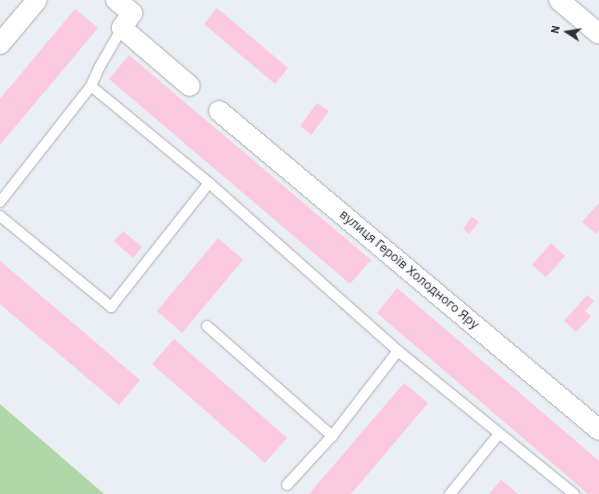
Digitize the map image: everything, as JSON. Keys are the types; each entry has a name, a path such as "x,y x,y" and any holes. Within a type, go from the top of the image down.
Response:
{"street":[{"path":"0,44 37,0"},
{"path":"116,0 132,13 122,28 190,86"},
{"path":"559,0 599,34"},
{"name":"вулиця Героїв Холодного Яру","path":"220,111 599,430"}],"lane":[{"path":"0,202 91,86 99,68 122,28"},
{"path":"91,86 209,183 398,351 574,494"},
{"path":"0,216 111,307 209,183"},
{"path":"207,326 332,436"},
{"path":"286,485 332,436 398,351"},
{"path":"450,494 499,434"}],"green space":[{"path":"0,404 104,494 0,494"}],"building":[{"path":"217,8 288,68 275,84 204,24"},
{"path":"75,9 98,28 0,145 0,99"},
{"path":"129,55 371,260 350,284 109,79"},
{"path":"317,103 329,111 311,135 300,126"},
{"path":"599,203 599,231 596,234 582,222"},
{"path":"472,217 479,222 469,234 463,229"},
{"path":"123,231 142,247 133,258 114,241"},
{"path":"218,238 243,260 182,333 157,311"},
{"path":"551,243 565,256 546,277 532,265"},
{"path":"0,261 140,380 119,405 0,304"},
{"path":"397,288 599,461 599,494 588,494 377,313"},
{"path":"587,295 594,301 585,311 591,316 576,332 564,321"},
{"path":"174,339 287,438 265,463 152,364"},
{"path":"404,383 428,403 351,494 309,494"},
{"path":"501,480 518,494 489,494"}]}
